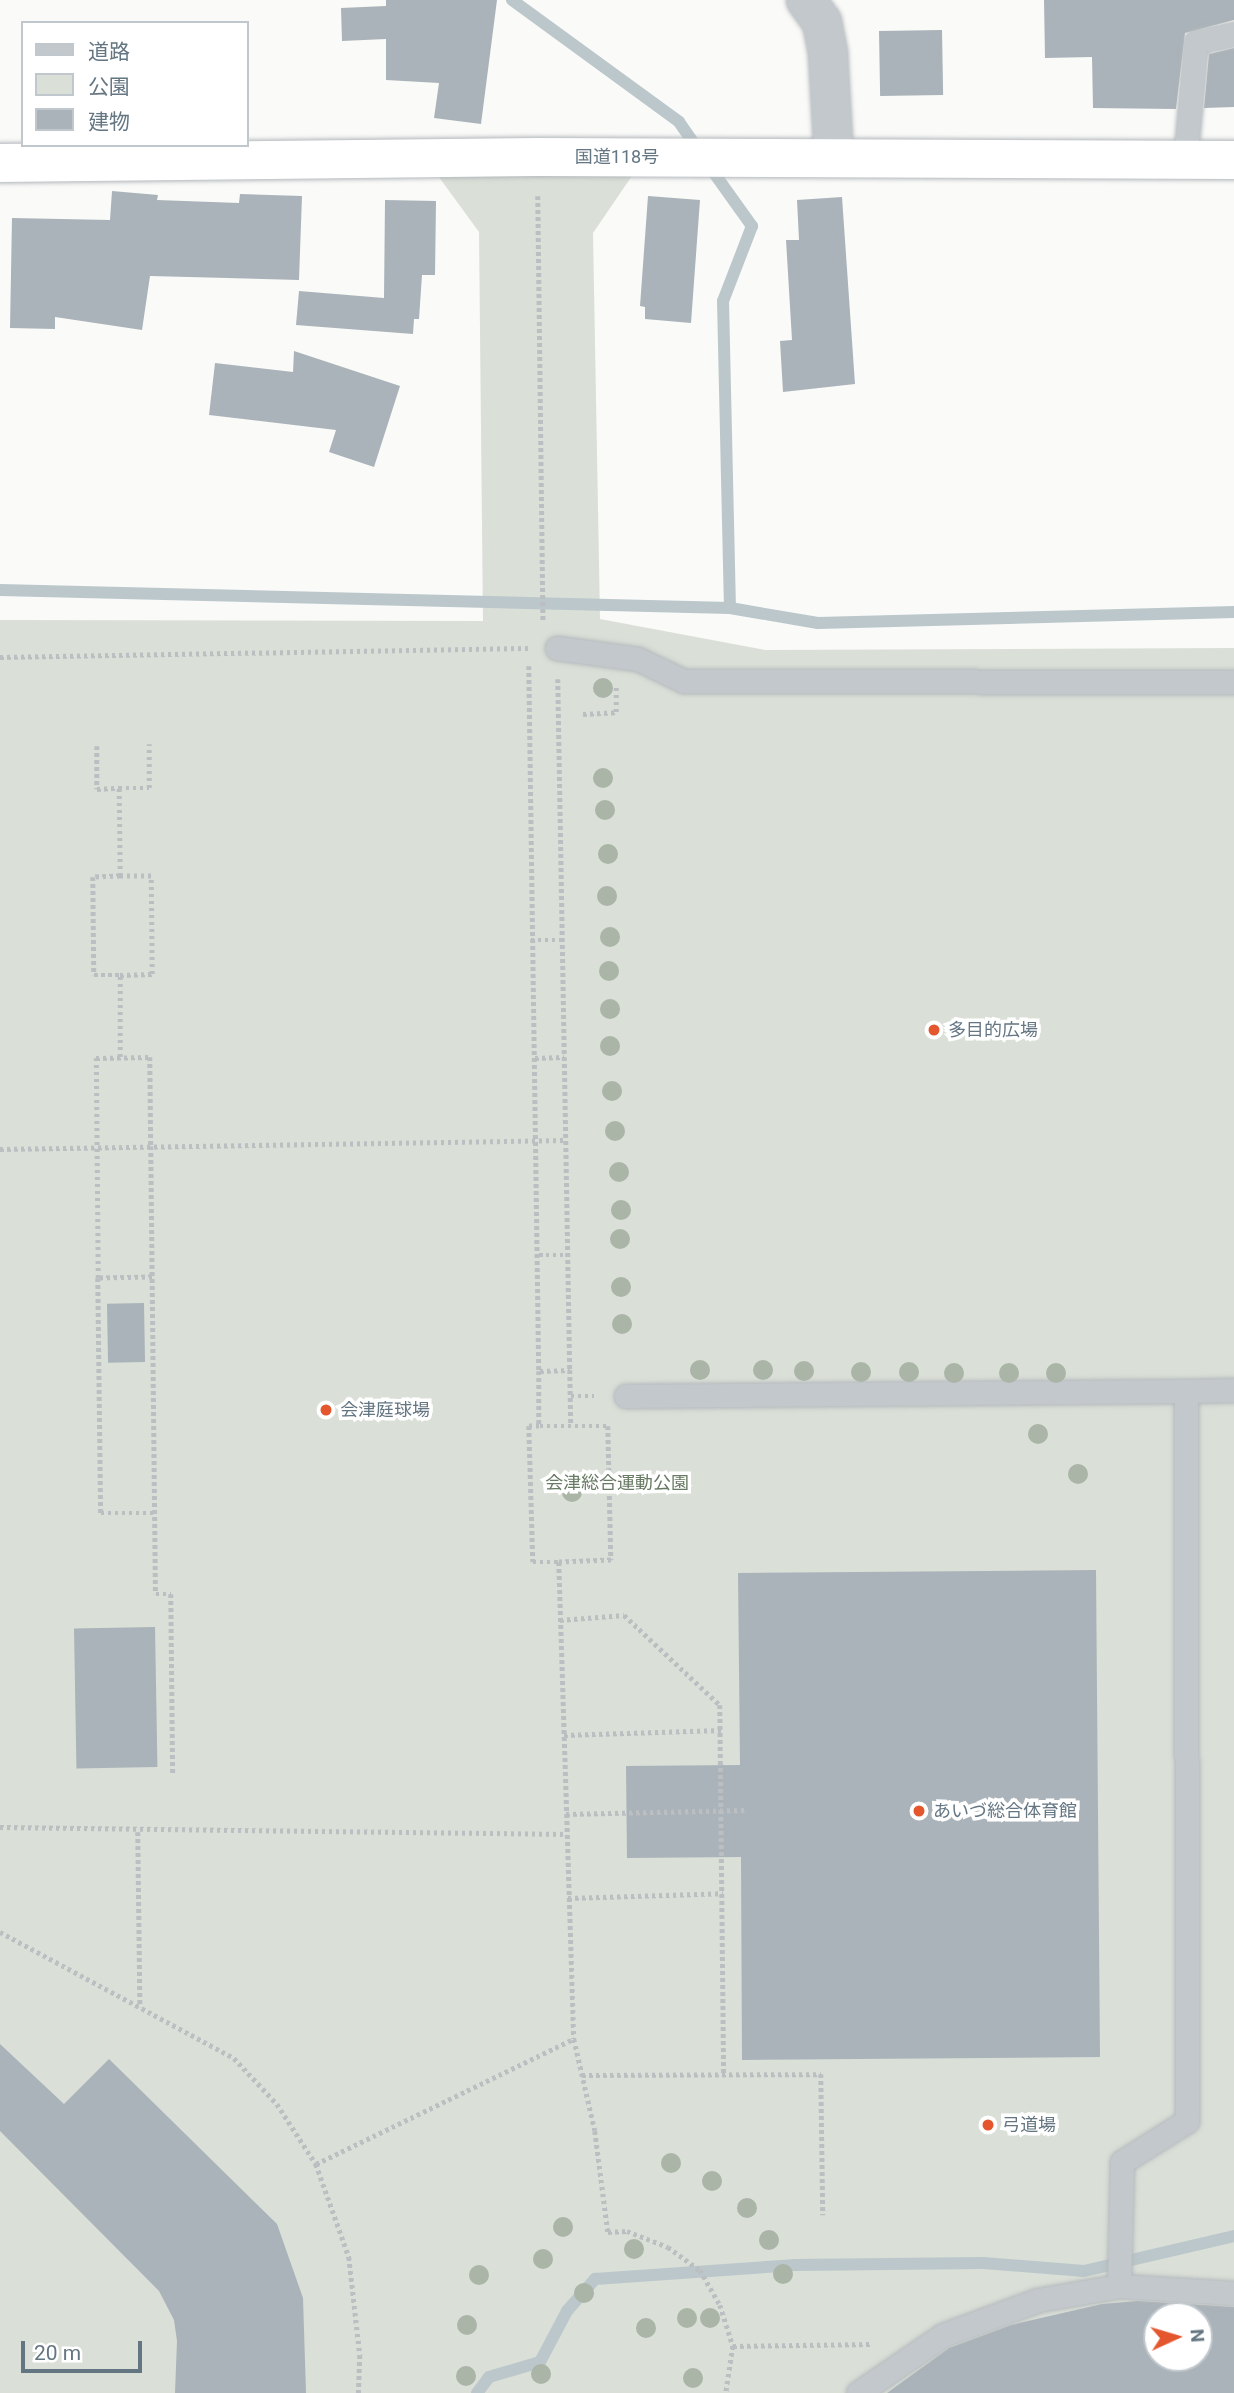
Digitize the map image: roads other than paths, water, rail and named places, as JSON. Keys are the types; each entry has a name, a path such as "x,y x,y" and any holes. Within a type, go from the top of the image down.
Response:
{"highway":[{"name":"国道118号","path":"0,163 538,157 834,157 1185,162 1234,160"}],"street":[{"path":"821,7 834,157"}],"lane":[{"path":"1185,162 1196,42 1234,34"},
{"path":"550,648 638,659 684,681 1234,682"},
{"path":"626,1395 1234,1390"},
{"path":"1119,2286 1122,2162 1187,2121 1186,1391"},
{"path":"858,2393 930,2343 1038,2300 1119,2286 1234,2293"}],"waterway":[{"path":"512,0 679,122 699,151"},
{"path":"709,166 752,226 723,301 730,608"},
{"path":"0,590 730,608 818,623 1234,612"},
{"path":"477,2393 489,2377 540,2362 567,2311 595,2279 794,2265 983,2263 1084,2271 1234,2236"}],"place":[{"name":"多目的広場","path":"934,1030"},
{"name":"会津庭球場","path":"326,1410"},
{"name":"あいづ総合体育館","path":"919,1811"},
{"name":"弓道場","path":"988,2125"}],"park label":[{"name":"会津総合運動公園","path":"617,1483"}]}
